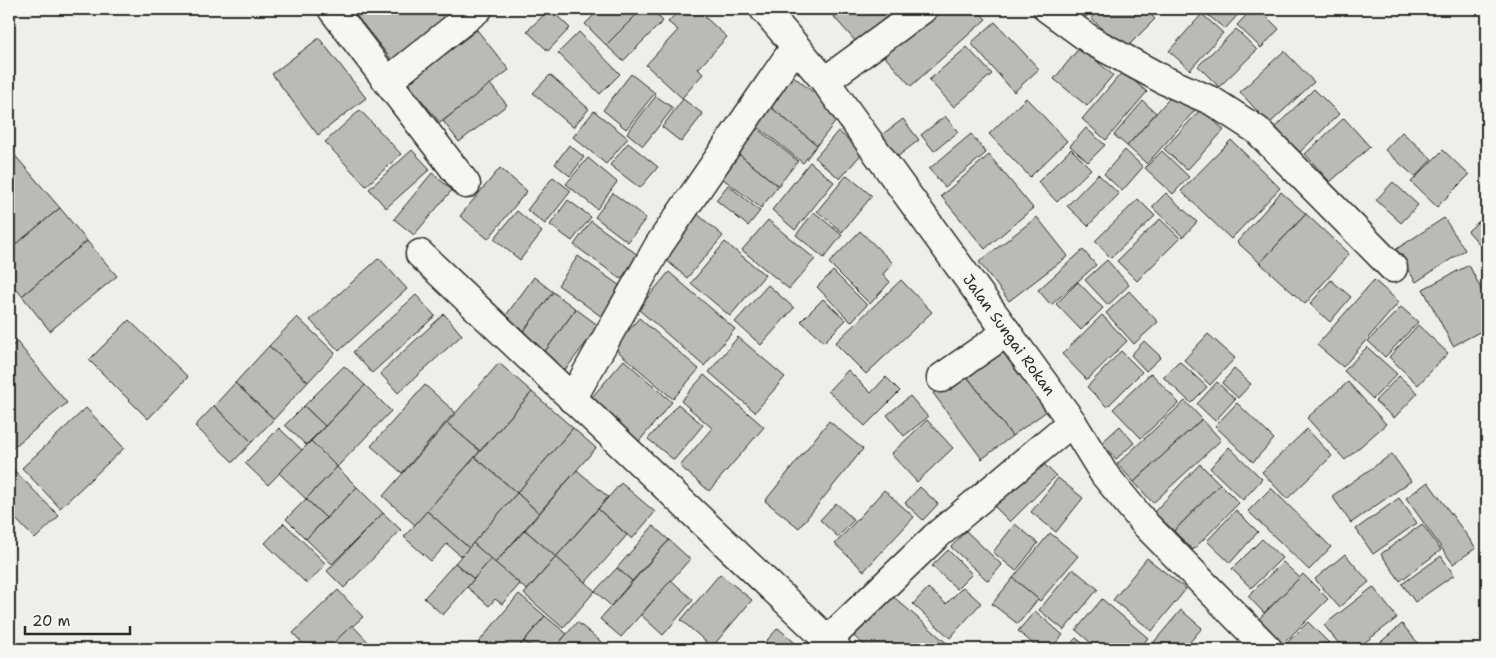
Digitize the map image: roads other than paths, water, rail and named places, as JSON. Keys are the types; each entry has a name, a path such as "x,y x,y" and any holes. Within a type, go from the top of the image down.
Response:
{"street":[{"path":"332,9 466,184"},
{"path":"388,81 478,9"},
{"name":"Jalan Sungai Rokan","path":"764,9 825,81 1072,422 1104,474 1146,525 1268,649"},
{"path":"825,81 922,9"},
{"path":"1048,9 1092,41 1164,80 1212,101 1257,130 1393,268"},
{"path":"572,399 659,244 796,47"},
{"path":"420,254 832,645 935,537 1072,422"},
{"path":"941,378 1007,332"}]}
